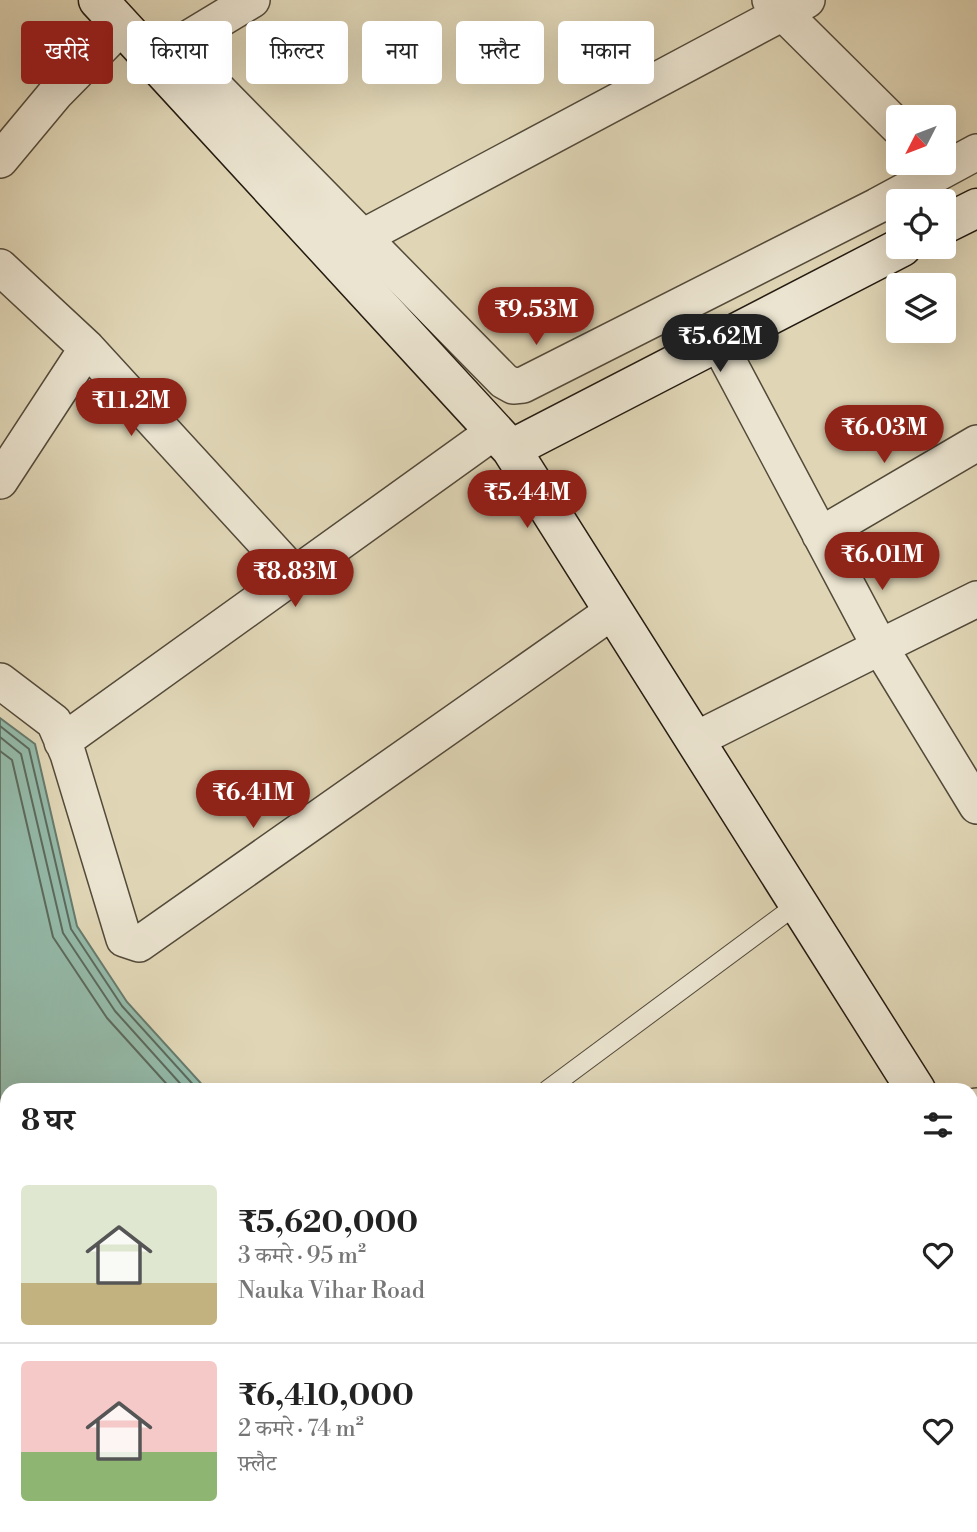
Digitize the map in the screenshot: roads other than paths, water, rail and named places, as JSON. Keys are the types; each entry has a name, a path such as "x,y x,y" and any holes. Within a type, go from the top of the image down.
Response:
{"street":[{"path":"218,21 253,0"},
{"path":"347,245 786,4 886,114"},
{"path":"0,160 55,94 110,13 127,26"},
{"path":"194,84 347,245 503,440 912,1083"},
{"path":"956,160 977,152"},
{"path":"956,172 977,177"},
{"path":"347,245 504,381 513,386 523,385 923,175"},
{"path":"956,218 977,208"},
{"path":"62,742 295,575 503,440 718,342 886,255"},
{"path":"0,267 87,348 295,575"},
{"path":"718,342 880,647 977,806"},
{"path":"0,481 87,348"},
{"path":"820,535 977,443"},
{"path":"695,740 977,599"},
{"path":"0,681 54,722 124,939 139,944 613,611"}],"lane":[{"path":"556,1083 799,903"}],"water":[{"path":"0,718 35,744 77,926 127,1002 201,1083 0,1083"}]}
